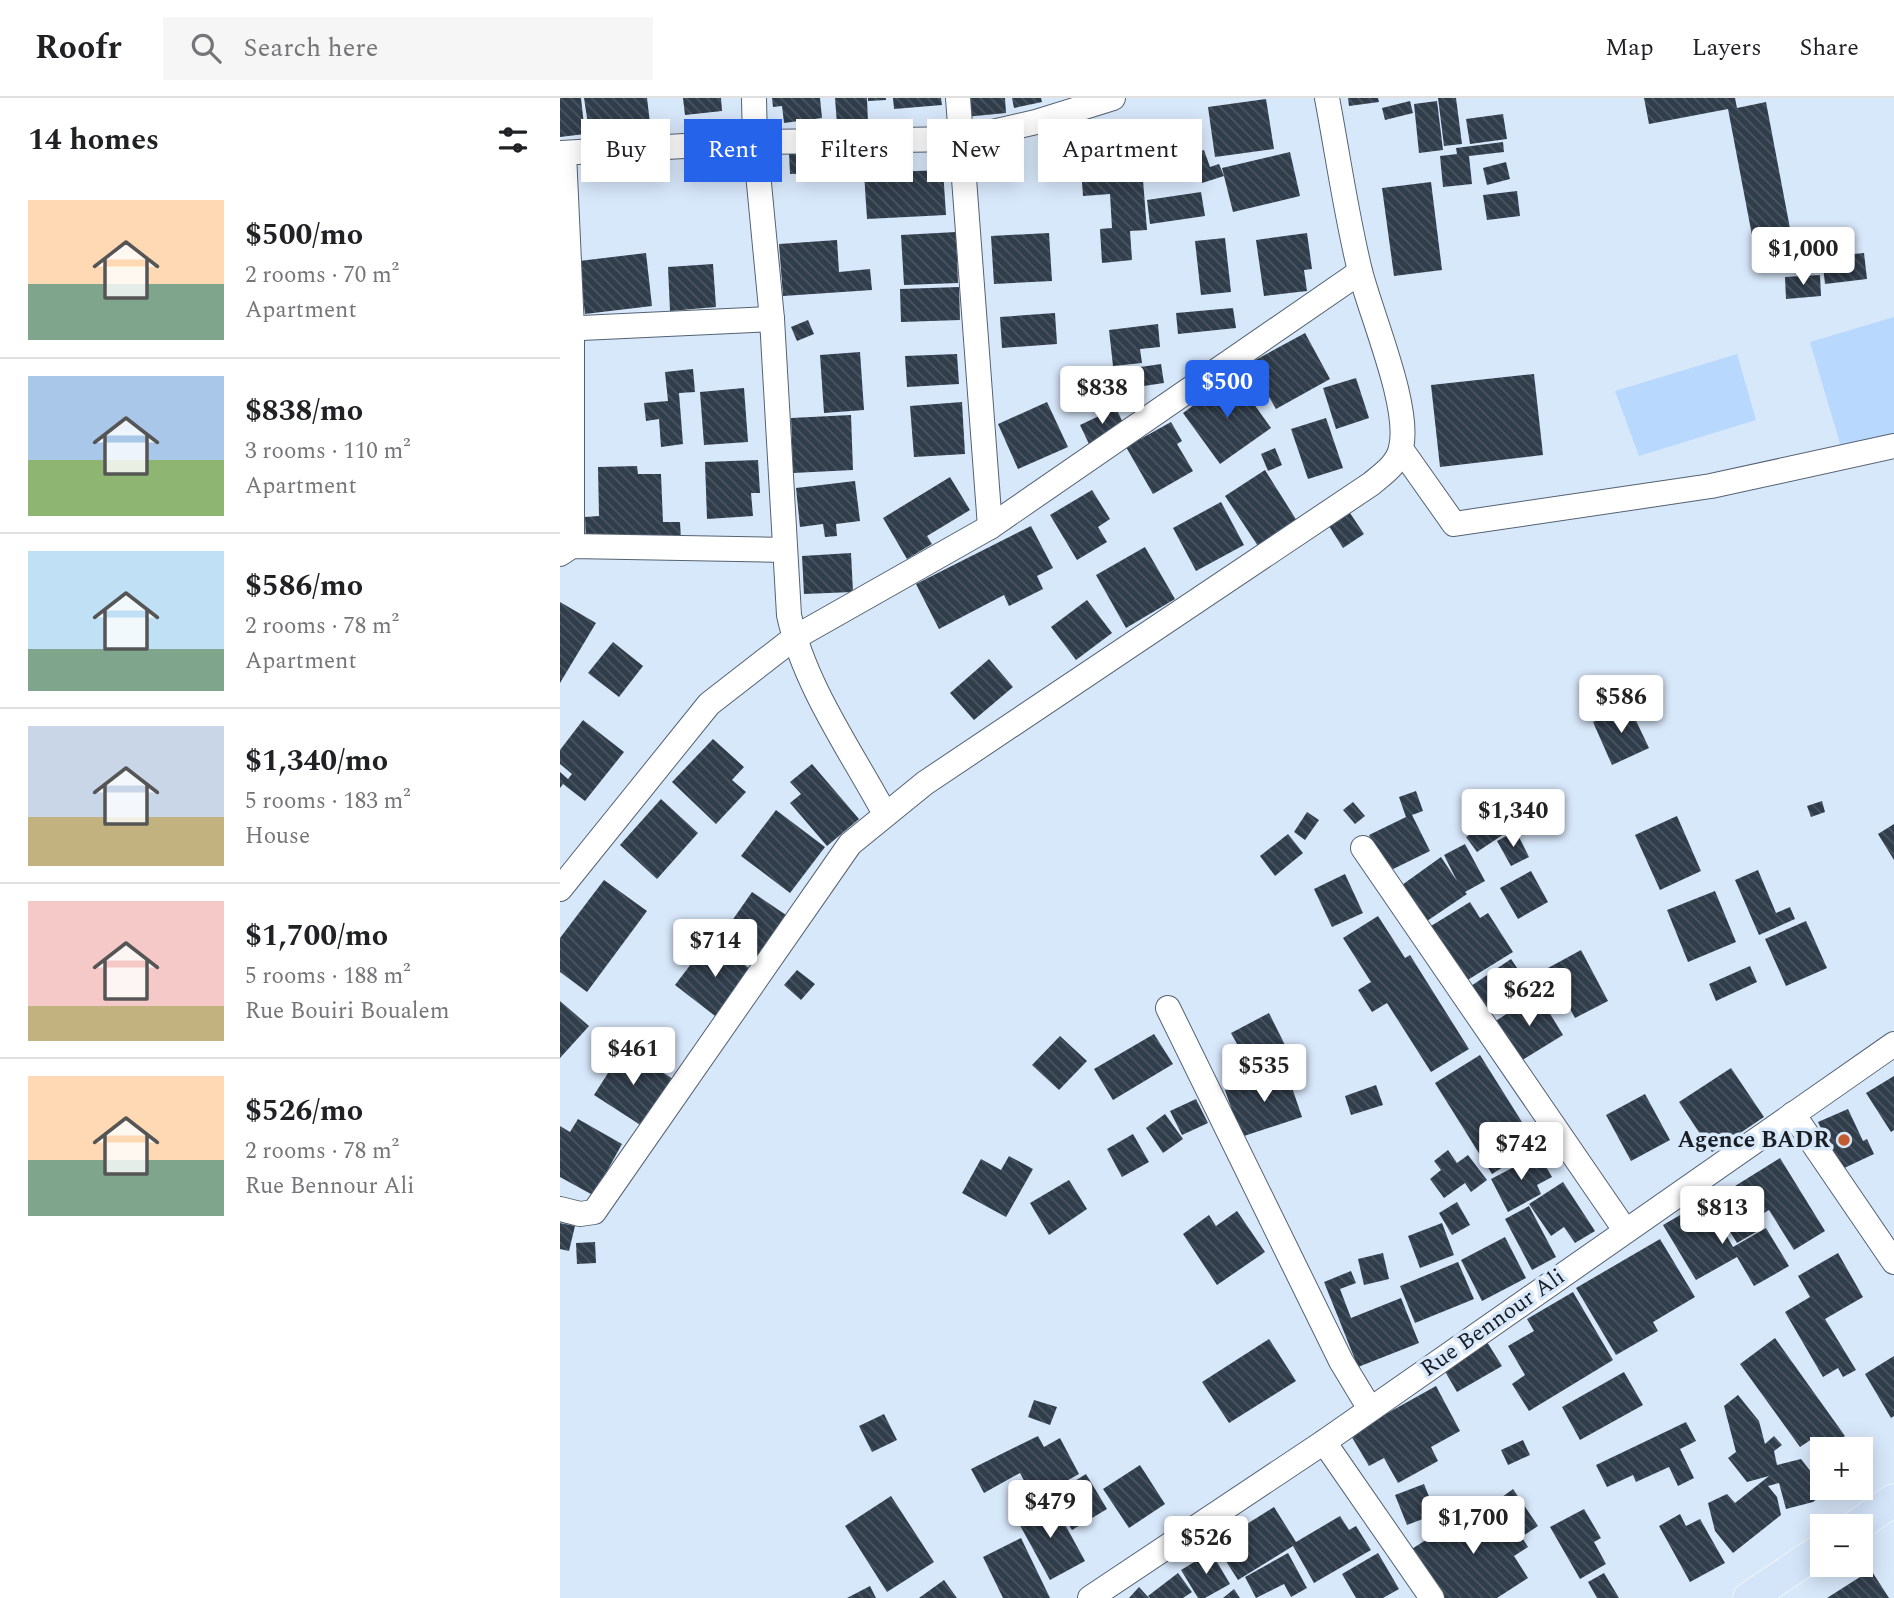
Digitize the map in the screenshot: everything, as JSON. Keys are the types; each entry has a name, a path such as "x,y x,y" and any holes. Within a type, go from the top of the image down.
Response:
{"main road":[{"path":"1873,1514 1894,1500"},
{"path":"1749,1598 1810,1557"}],"street":[{"path":"754,98 754,119"},
{"path":"958,98 960,119"},
{"path":"1024,125 1113,98"},
{"path":"560,1209 580,1214 594,1212 850,844 925,783 1371,484 1392,467 1401,449 1402,430 1397,396 1360,272 1326,98"},
{"path":"782,142 927,140"},
{"path":"684,146 562,153 566,329 566,550 785,550"},
{"path":"759,182 772,319 789,615 794,638 819,692 885,814"},
{"path":"965,182 990,527"},
{"path":"560,889 709,704 794,638 990,527 1360,272"},
{"path":"566,329 772,319"},
{"path":"1401,449 1454,524 1711,486 1894,446"},
{"path":"1363,848 1625,1230"},
{"path":"1168,1008 1341,1361 1370,1409"},
{"name":"Rue Bennour Ali","path":"1090,1598 1324,1442 1894,1044"},
{"path":"1793,1114 1894,1262"},
{"path":"1324,1442 1432,1598"}],"shaded area":[{"path":"1894,317 1894,433 1841,447 1810,342"},
{"path":"1737,354 1756,420 1639,456 1615,391"}],"building":[{"path":"560,98 581,98 583,119 581,119 581,134 560,137"},
{"path":"584,98 647,98 650,119 587,119"},
{"path":"683,98 721,98 722,111 685,115"},
{"path":"772,98 820,98 822,118 796,119 796,121 784,123 782,106 773,107"},
{"path":"835,98 867,98 868,119 837,119"},
{"path":"868,98 886,98 886,100 868,101"},
{"path":"893,98 941,98 942,105 894,109"},
{"path":"963,98 1005,98 1006,113 965,117"},
{"path":"1012,98 1041,98 1042,102 1014,108"},
{"path":"1348,98 1378,98 1379,102 1349,106"},
{"path":"1438,98 1456,98 1462,144 1444,146"},
{"path":"1644,98 1735,98 1737,108 1766,102 1796,260 1758,267 1728,109 1649,124"},
{"path":"1266,99 1274,149 1215,157 1208,107"},
{"path":"1410,101 1413,113 1385,120 1382,108"},
{"path":"1437,101 1443,150 1419,153 1414,104"},
{"path":"1503,114 1507,139 1470,144 1466,119"},
{"path":"1503,142 1504,152 1469,156 1472,184 1443,187 1440,156 1457,154 1456,148"},
{"path":"1204,150 1210,167 1219,164 1224,176 1202,183"},
{"path":"1290,152 1300,196 1233,212 1222,168"},
{"path":"789,153 796,153 796,174 790,174"},
{"path":"1506,162 1510,179 1487,185 1483,168"},
{"path":"913,171 927,171 927,182 944,182 946,215 867,219 865,182 913,182"},
{"path":"1082,182 1143,182 1147,230 1130,231 1132,260 1102,263 1100,229 1112,228 1110,194 1083,196"},
{"path":"1431,182 1442,270 1394,276 1382,188"},
{"path":"1517,191 1520,216 1487,220 1483,195"},
{"path":"1201,192 1205,216 1150,224 1147,200"},
{"path":"956,232 958,283 904,285 901,235"},
{"path":"1049,233 1052,281 994,284 991,236"},
{"path":"1307,233 1312,269 1304,270 1307,291 1264,296 1256,240"},
{"path":"1225,238 1231,292 1201,295 1195,241"},
{"path":"837,240 839,272 870,269 872,290 783,296 779,244"},
{"path":"646,253 652,306 585,314 579,261"},
{"path":"1864,253 1867,279 1825,284 1822,257"},
{"path":"713,264 716,307 670,311 668,267"},
{"path":"1820,275 1821,296 1786,299 1785,277"},
{"path":"959,287 960,320 901,322 900,289"},
{"path":"1233,308 1236,328 1178,334 1176,313"},
{"path":"1055,313 1057,344 1002,348 1000,317"},
{"path":"808,320 814,334 797,341 791,327"},
{"path":"1158,324 1160,347 1140,349 1142,363 1113,366 1109,330"},
{"path":"1305,333 1330,379 1276,409 1250,363"},
{"path":"860,352 864,410 824,413 820,355"},
{"path":"957,354 959,384 907,387 905,356"},
{"path":"1161,364 1164,383 1116,390 1113,371"},
{"path":"693,369 695,392 679,393 683,444 661,447 659,419 646,421 644,403 668,401 665,372"},
{"path":"1534,374 1543,455 1440,467 1431,385"},
{"path":"1234,376 1271,428 1220,464 1183,413"},
{"path":"1356,378 1369,418 1336,429 1323,388"},
{"path":"744,388 748,442 704,445 700,392"},
{"path":"962,402 965,454 914,457 910,406"},
{"path":"1047,402 1068,447 1018,469 998,424"},
{"path":"1116,408 1125,427 1089,444 1080,425"},
{"path":"851,415 853,470 793,473 791,418"},
{"path":"1326,418 1343,468 1308,479 1291,429"},
{"path":"1171,422 1182,441 1177,444 1193,471 1153,494 1126,447"},
{"path":"1275,448 1282,465 1268,471 1261,454"},
{"path":"758,460 760,493 751,493 753,516 707,519 705,462"},
{"path":"637,466 638,474 661,474 663,522 680,522 681,539 586,542 585,517 599,516 598,467"},
{"path":"1265,470 1297,521 1258,546 1225,496"},
{"path":"950,477 970,510 927,536 932,544 907,559 883,518"},
{"path":"855,481 860,521 836,524 837,536 825,537 823,524 800,527 796,488"},
{"path":"1092,490 1110,519 1098,527 1107,542 1077,560 1050,515"},
{"path":"1221,502 1244,545 1196,571 1173,528"},
{"path":"1350,513 1364,534 1343,548 1329,526"},
{"path":"1031,526 1053,568 1037,576 1043,589 1009,606 1004,595 939,629 916,584"},
{"path":"1145,547 1175,599 1126,628 1096,575"},
{"path":"851,553 853,592 804,594 802,556"},
{"path":"1087,600 1112,633 1076,660 1051,627"},
{"path":"560,602 596,623 560,683"},
{"path":"613,642 643,666 619,697 588,673"},
{"path":"989,659 1013,687 974,720 950,693"},
{"path":"1629,706 1649,748 1612,765 1593,722"},
{"path":"583,720 624,752 585,801 563,784 560,788 560,772 568,779 572,774 560,764 560,750"},
{"path":"713,739 744,767 732,780 746,792 716,824 672,782"},
{"path":"812,764 859,819 827,846 790,803 801,794 790,782"},
{"path":"1416,791 1423,811 1412,815 1430,851 1387,872 1369,835 1406,817 1399,797"},
{"path":"661,799 698,833 657,879 620,845"},
{"path":"1822,801 1825,812 1811,817 1807,806"},
{"path":"1353,802 1365,816 1355,824 1343,810"},
{"path":"776,810 825,847 790,893 741,856"},
{"path":"1307,812 1319,820 1305,840 1294,832"},
{"path":"1500,815 1510,830 1477,852 1466,837"},
{"path":"1677,816 1701,871 1660,890 1635,835"},
{"path":"1894,824 1894,860 1878,834"},
{"path":"1516,831 1529,857 1511,866 1497,841"},
{"path":"1288,834 1303,853 1275,876 1260,856"},
{"path":"1465,844 1485,881 1465,892 1467,894 1427,921 1402,885 1441,857 1457,881 1444,855"},
{"path":"1758,870 1776,913 1790,907 1795,919 1759,935 1735,880"},
{"path":"1531,871 1548,902 1518,919 1500,888"},
{"path":"1345,874 1363,913 1332,927 1314,889"},
{"path":"604,880 647,911 587,992 560,972 560,938"},
{"path":"1715,891 1736,942 1688,962 1667,910"},
{"path":"752,892 789,917 758,964 720,938"},
{"path":"1470,902 1480,918 1488,913 1513,952 1466,981 1431,926"},
{"path":"1378,916 1405,958 1410,955 1469,1049 1431,1072 1387,1003 1372,1012 1358,990 1371,982 1343,938"},
{"path":"1806,921 1827,968 1786,986 1765,939"},
{"path":"710,939 754,972 719,1019 675,985"},
{"path":"1581,950 1608,1001 1575,1018 1548,968"},
{"path":"1511,959 1526,981 1487,1008 1471,986"},
{"path":"1750,966 1757,982 1716,1001 1709,984"},
{"path":"797,970 815,984 801,1000 784,985"},
{"path":"1538,994 1563,1035 1519,1062 1494,1022"},
{"path":"560,1001 589,1026 560,1058"},
{"path":"1269,1013 1285,1045 1248,1064 1231,1033"},
{"path":"1154,1034 1173,1064 1113,1100 1094,1069"},
{"path":"1060,1036 1087,1061 1059,1090 1032,1065"},
{"path":"624,1048 673,1079 642,1126 594,1095"},
{"path":"1480,1055 1537,1146 1492,1174 1435,1083"},
{"path":"1731,1068 1764,1117 1712,1152 1679,1102"},
{"path":"1286,1070 1302,1117 1241,1137 1225,1090"},
{"path":"1894,1076 1894,1130 1891,1132 1866,1093"},
{"path":"1376,1085 1383,1105 1351,1115 1345,1096"},
{"path":"1645,1094 1670,1140 1631,1161 1606,1115"},
{"path":"1196,1099 1208,1123 1182,1135 1170,1111"},
{"name":"Agence BADR","path":"1848,1109 1863,1141 1867,1139 1874,1154 1840,1170 1818,1122"},
{"path":"1165,1114 1183,1139 1163,1153 1146,1128"},
{"path":"578,1119 622,1144 607,1171 614,1176 600,1199 560,1177 560,1126 570,1132"},
{"path":"1133,1134 1149,1162 1122,1177 1107,1149"},
{"path":"1448,1150 1457,1163 1468,1155 1487,1180 1471,1192 1465,1183 1444,1198 1430,1179 1441,1170 1434,1161"},
{"path":"1539,1154 1552,1177 1537,1185 1541,1194 1508,1212 1491,1179"},
{"path":"1009,1156 1033,1169 1006,1217 962,1193 981,1159 1001,1170"},
{"path":"1780,1158 1825,1231 1794,1250 1769,1210 1754,1219 1761,1229 1737,1243 1711,1201"},
{"path":"1069,1180 1087,1209 1049,1235 1030,1203"},
{"path":"1563,1182 1595,1231 1575,1243 1564,1227 1551,1236 1529,1204"},
{"path":"1706,1200 1733,1247 1766,1228 1789,1266 1754,1286 1737,1257 1696,1280 1663,1225"},
{"path":"1457,1202 1470,1225 1452,1235 1439,1213"},
{"path":"1529,1206 1556,1257 1532,1270 1505,1219"},
{"path":"1237,1211 1265,1252 1217,1285 1183,1234 1209,1215 1216,1226"},
{"path":"560,1223 575,1226 569,1251 560,1249"},
{"path":"1442,1223 1454,1255 1420,1268 1408,1236"},
{"path":"1505,1237 1526,1278 1482,1301 1461,1260"},
{"path":"1660,1239 1695,1297 1653,1322 1658,1331 1616,1355 1576,1288"},
{"path":"595,1242 596,1263 577,1264 576,1243"},
{"path":"1383,1253 1389,1279 1364,1285 1358,1259"},
{"path":"1838,1253 1863,1297 1825,1319 1856,1370 1843,1377 1838,1368 1823,1377 1785,1312 1810,1297 1798,1276"},
{"path":"1458,1262 1474,1299 1415,1323 1400,1286"},
{"path":"1351,1271 1356,1283 1340,1289 1351,1318 1401,1298 1419,1343 1358,1367 1324,1282"},
{"path":"1573,1292 1613,1360 1529,1411 1512,1384 1525,1375 1508,1346 1534,1331 1527,1319"},
{"path":"1775,1338 1845,1436 1810,1437 1810,1440 1800,1447 1740,1364"},
{"path":"1269,1339 1296,1381 1229,1423 1202,1382"},
{"path":"1487,1342 1502,1366 1457,1392 1443,1368"},
{"path":"1894,1356 1894,1416 1891,1418 1865,1374"},
{"path":"1624,1372 1643,1405 1580,1440 1562,1407"},
{"path":"1436,1386 1460,1431 1431,1447 1438,1461 1398,1483 1384,1458 1369,1466 1350,1434"},
{"path":"1738,1395 1759,1421 1765,1444 1774,1436 1782,1445 1774,1451 1777,1465 1801,1459 1810,1471 1810,1500 1816,1500 1786,1509 1779,1483 1768,1486 1777,1497 1781,1515 1733,1553 1715,1531 1708,1503 1727,1494 1735,1503 1769,1476 1747,1482 1728,1458 1736,1452 1724,1406"},
{"path":"1034,1400 1057,1407 1050,1425 1028,1417"},
{"path":"884,1414 897,1440 872,1452 859,1426"},
{"path":"1686,1422 1696,1441 1680,1449 1694,1478 1678,1486 1669,1467 1636,1482 1633,1475 1607,1487 1596,1465"},
{"path":"1038,1436 1044,1447 1060,1438 1079,1474 1034,1499 1020,1473 984,1493 971,1469"},
{"path":"1523,1440 1530,1455 1508,1465 1501,1450"},
{"path":"1140,1465 1165,1504 1129,1528 1103,1489"},
{"path":"1086,1474 1107,1509 1072,1530 1051,1496"},
{"path":"1424,1484 1436,1514 1407,1525 1395,1495"},
{"path":"1513,1489 1538,1526 1523,1536 1498,1500"},
{"path":"891,1496 934,1562 887,1592 845,1526"},
{"path":"1495,1496 1528,1547 1514,1556 1528,1578 1497,1598 1436,1598 1407,1552"},
{"path":"1051,1499 1085,1561 1050,1580 1016,1518"},
{"path":"1274,1507 1296,1542 1340,1516 1349,1530 1356,1526 1371,1550 1314,1583 1293,1546 1238,1580 1215,1544"},
{"path":"1584,1509 1601,1538 1594,1542 1606,1564 1580,1579 1550,1527"},
{"path":"1680,1514 1686,1526 1700,1519 1725,1563 1690,1582 1659,1526"},
{"path":"1021,1538 1050,1598 1003,1598 983,1557"},
{"path":"1211,1552 1230,1584 1205,1598 1198,1598 1181,1570"},
{"path":"1288,1553 1307,1588 1291,1597 1284,1584 1256,1598 1245,1577"},
{"path":"1378,1553 1399,1589 1383,1598 1356,1598 1342,1574"},
{"path":"1178,1573 1192,1592 1183,1598 1148,1596"},
{"path":"1604,1573 1619,1598 1597,1598 1588,1582"},
{"path":"1873,1573 1889,1598 1827,1598 1860,1577 1873,1577"},
{"path":"944,1580 957,1598 919,1598"},
{"path":"870,1586 876,1598 847,1598"},
{"path":"1139,1587 1149,1598 1129,1598"},
{"path":"1234,1589 1240,1598 1223,1598"}],"place":[{"name":"Agence BADR","path":"1844,1140"}]}
